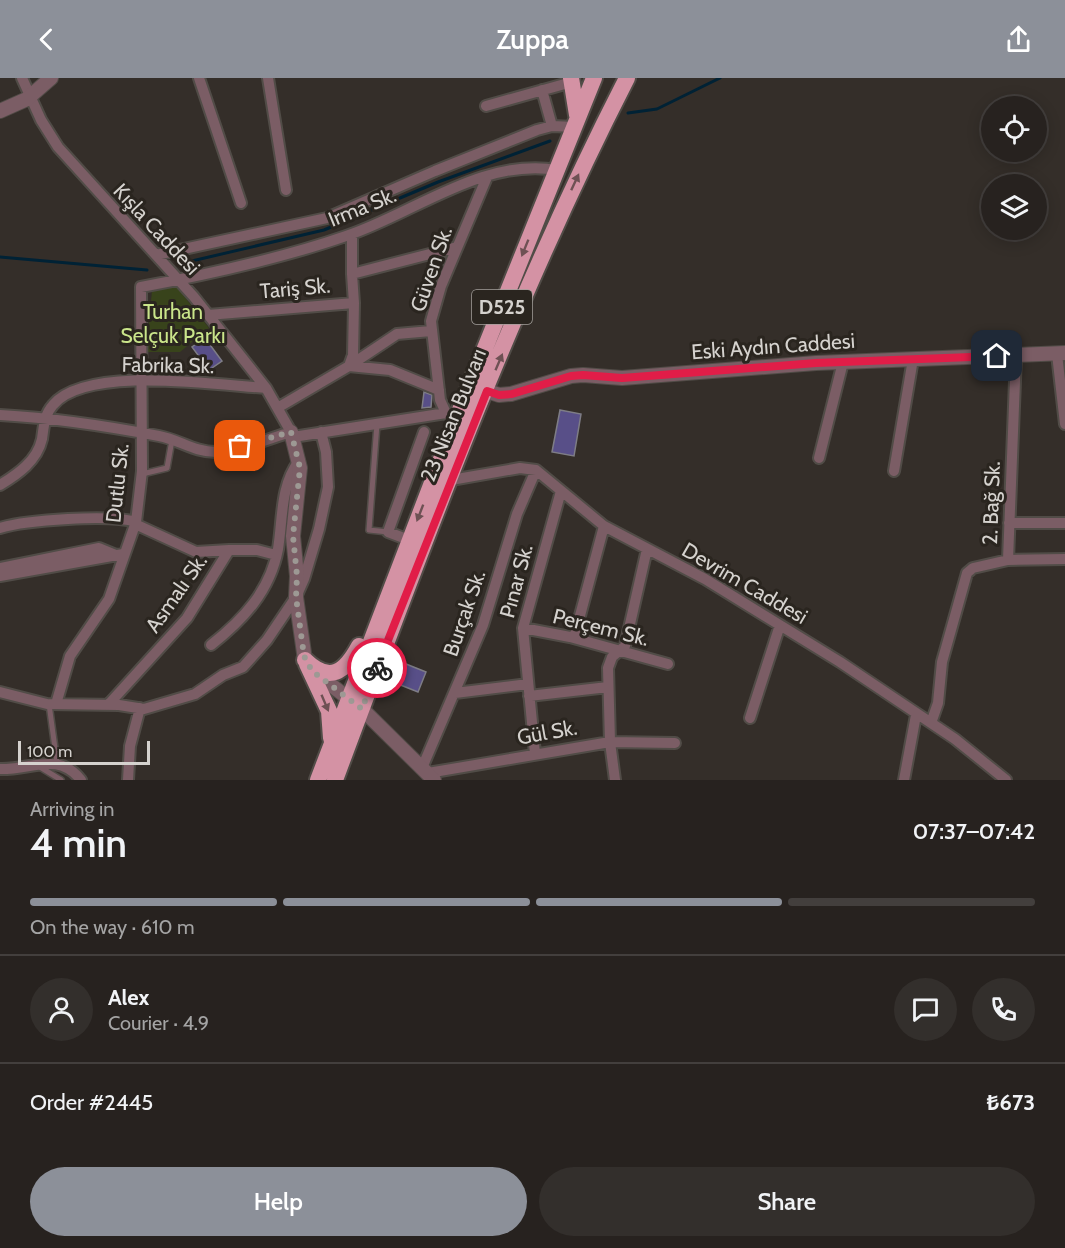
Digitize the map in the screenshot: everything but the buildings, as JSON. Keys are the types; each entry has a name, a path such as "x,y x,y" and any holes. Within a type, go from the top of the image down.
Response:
{"highway":[{"name":"D525","path":"557,170 594,78"},
{"name":"23 Nisan Bulvarı","path":"355,703 451,480 566,202 627,78"},
{"path":"571,80 577,104 575,127"},
{"name":"23 Nisan Bulvarı","path":"355,703 391,587 410,540 451,416 557,170"},
{"path":"305,660 323,673 334,673 348,666 391,587"},
{"path":"305,660 329,711 330,749"},
{"name":"D525","path":"318,780 330,749 355,703"},
{"name":"D525","path":"335,780 355,703"}],"street":[{"name":"Kışla Caddesi","path":"22,78 29,96 58,147 208,315 266,388 279,407 292,434"},
{"path":"0,111 29,96 51,78"},
{"path":"199,78 241,203"},
{"path":"268,78 285,190"},
{"path":"486,105 571,80"},
{"path":"542,90 552,126"},
{"path":"156,255 327,219 435,171 552,126 575,127"},
{"name":"Irma Sk.","path":"179,280 352,234 443,193 487,177 526,168 557,170"},
{"name":"Güven Sk.","path":"451,416 438,390 431,331 436,300 487,177"},
{"path":"352,234 352,274"},
{"name":"Tariş Sk.","path":"208,315 354,303 352,274 458,247"},
{"name":"Dutlu Sk.","path":"52,704 70,656 109,598 119,554 135,523 142,474 141,287 179,280"},
{"path":"349,366 353,355 354,303"},
{"path":"279,407 349,366 397,334 431,331"},
{"path":"1061,353 1065,424"},
{"name":"Eski Aydın Caddesi","path":"487,391 499,395 512,394 571,376 636,377 843,362 1061,353"},
{"name":"2. Bağ Sk.","path":"931,723 938,703 942,662 967,573 973,568 1008,560 1016,355"},
{"path":"894,471 913,359"},
{"path":"819,458 843,362"},
{"path":"349,366 390,370 438,390"},
{"name":"Fabrika Sk.","path":"233,386 249,367"},
{"name":"Fabrika Sk.","path":"44,419 57,400 73,392 142,379 266,388"},
{"path":"0,415 44,419 142,434 172,440 196,450 217,452 292,434 321,432 378,422 451,416"},
{"path":"0,485 21,470 37,453 44,419"},
{"path":"0,692 52,704 140,708 160,706 195,694 223,675 243,666 267,640 296,597 304,579 325,504 328,470 321,432"},
{"path":"410,540 388,532 424,432"},
{"path":"292,434 299,461 300,481 293,527 297,576 296,597 305,660 317,675 355,703 428,774"},
{"path":"211,645 241,620 259,598 276,555 288,480 299,461"},
{"path":"451,480 520,468 536,470"},
{"name":"Devrim Caddesi","path":"536,470 604,526 705,579 780,625 955,739 1006,780"},
{"name":"Burçak Sk.","path":"428,774 455,693 483,625 517,514 536,470"},
{"name":"Pınar Sk.","path":"535,754 523,628 561,490"},
{"name":"Asmalı Sk.","path":"0,528 34,521 117,519 135,523 196,552 229,550"},
{"path":"1009,523 1065,523"},
{"path":"574,638 604,526"},
{"path":"0,568 99,548 119,554"},
{"path":"615,780 610,742 608,687 610,661 622,651 647,549"},
{"path":"229,550 257,550 276,555"},
{"name":"Asmalı Sk.","path":"108,705 187,618 229,550"},
{"path":"0,576 119,554"},
{"path":"1008,560 1065,559"},
{"path":"750,718 780,625"},
{"name":"Perçem Sk.","path":"523,628 574,638 668,664"},
{"path":"455,693 528,684"},
{"path":"529,696 608,687"},
{"path":"128,780 130,746 140,708"},
{"path":"904,780 916,715"},
{"name":"Gül Sk.","path":"428,774 610,742 675,743"},
{"path":"0,770 57,763 67,766 81,780"}],"lane":[{"path":"378,422 369,530 388,532"},
{"path":"142,474 167,468 172,440"},
{"path":"52,704 57,763"},
{"path":"39,766 61,780"}],"green space":[{"name":"Turhan Selçuk Parkı","path":"176,286 209,328 180,352 146,352 152,291"}],"waterway":[{"path":"628,113 657,109 720,78"},
{"path":"179,264 324,230 438,182 550,141"},
{"path":"0,257 147,270"}],"way so far":[{"path":"240,446 291,432 296,445 300,468 293,527 297,576 296,597 301,642 307,663 312,671 362,709 377,668"}],"route":[{"path":"377,668 487,391 499,395 512,394 571,376 583,375 622,378 816,363 997,356"}]}
